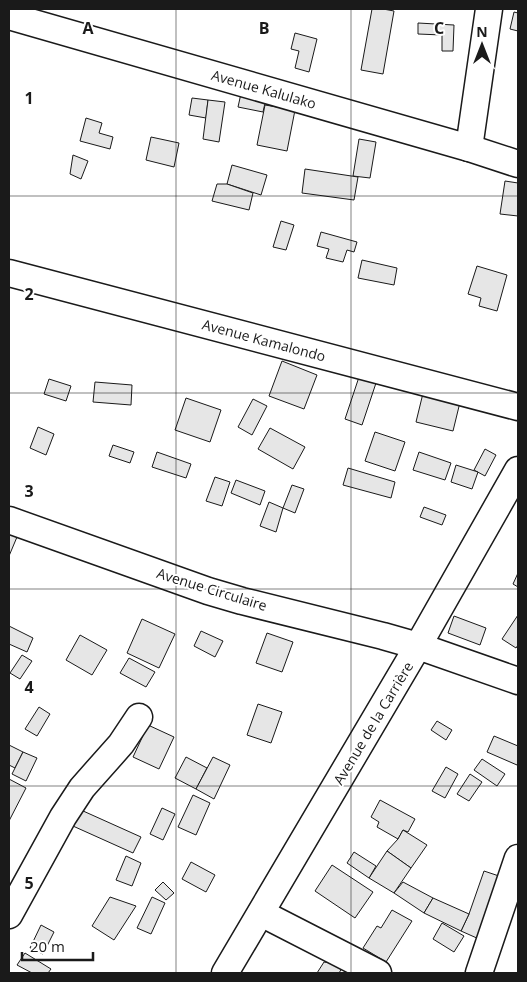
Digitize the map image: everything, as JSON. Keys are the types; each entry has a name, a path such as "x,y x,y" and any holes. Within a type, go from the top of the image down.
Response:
{"street":[{"path":"469,148 489,9"},
{"name":"Avenue Kalulako","path":"9,16 469,148 518,164"},
{"name":"Avenue Kamalondo","path":"9,273 518,406"},
{"name":"Avenue de la Carrière","path":"225,973 418,646 518,470"},
{"name":"Avenue Circulaire","path":"9,520 216,593 418,646 518,682"},
{"path":"9,915 17,881 82,788 121,744 139,718"},
{"path":"479,973 517,867"},
{"path":"261,913 378,973"}],"building":[{"path":"372,9 394,11 383,74 361,70"},
{"path":"514,12 518,13 518,31 510,29"},
{"path":"418,23 454,25 453,51 442,51 442,35 418,34"},
{"path":"295,33 317,39 309,72 295,68 299,51 291,49"},
{"path":"242,89 267,94 263,112 238,107"},
{"path":"192,98 208,100 206,118 189,115"},
{"path":"208,100 225,102 219,142 203,139"},
{"path":"265,105 295,110 287,151 257,145"},
{"path":"86,118 102,123 99,133 113,137 110,149 80,141"},
{"path":"151,137 179,143 174,167 146,160"},
{"path":"359,139 376,142 370,178 353,176"},
{"path":"73,155 88,161 81,179 70,174"},
{"path":"232,165 267,175 261,195 227,184"},
{"path":"305,169 358,177 354,200 302,193"},
{"path":"505,181 518,183 518,216 500,214"},
{"path":"217,184 227,184 253,193 249,210 212,201"},
{"path":"281,221 294,225 286,250 273,247"},
{"path":"321,232 357,242 354,252 347,250 343,262 326,258 329,249 317,246"},
{"path":"362,260 397,268 394,285 358,278"},
{"path":"477,266 507,275 497,311 479,306 481,298 468,294"},
{"path":"282,361 317,375 304,409 269,396"},
{"path":"359,377 376,383 362,425 345,419"},
{"path":"49,379 71,386 66,401 44,394"},
{"path":"95,382 132,385 131,405 93,402"},
{"path":"425,385 462,394 453,431 416,422"},
{"path":"186,398 221,410 210,442 175,430"},
{"path":"253,399 267,406 252,435 238,427"},
{"path":"38,427 54,434 46,455 30,448"},
{"path":"270,428 305,447 293,469 258,449"},
{"path":"375,432 405,442 395,471 365,461"},
{"path":"113,445 134,452 130,463 109,456"},
{"path":"485,449 496,455 485,476 474,470"},
{"path":"157,452 191,464 186,478 152,467"},
{"path":"419,452 451,463 445,480 413,470"},
{"path":"456,465 478,472 472,489 451,482"},
{"path":"348,468 395,482 391,498 343,485"},
{"path":"215,477 230,482 222,506 206,501"},
{"path":"236,480 265,491 260,505 231,493"},
{"path":"292,485 304,489 295,513 283,508"},
{"path":"269,502 283,508 276,532 260,526"},
{"path":"424,507 446,515 442,525 420,517"},
{"path":"9,534 17,537 9,556"},
{"path":"518,573 518,587 513,584"},
{"path":"518,615 518,645 516,648 502,639"},
{"path":"454,616 486,628 480,645 448,633"},
{"path":"142,619 175,634 159,668 127,653"},
{"path":"9,626 33,638 27,652 9,644"},
{"path":"201,631 223,641 215,657 194,646"},
{"path":"267,633 293,642 282,672 256,663"},
{"path":"80,635 107,650 92,675 66,660"},
{"path":"22,655 32,661 20,679 10,673"},
{"path":"129,658 155,672 146,687 120,673"},
{"path":"258,704 282,712 271,743 247,735"},
{"path":"39,707 50,714 37,736 25,729"},
{"path":"437,721 452,730 446,740 431,730"},
{"path":"148,725 174,737 159,769 133,757"},
{"path":"494,736 518,746 517,765 487,752"},
{"path":"9,745 23,752 15,768 9,765"},
{"path":"23,752 37,758 26,781 12,774"},
{"path":"186,757 207,768 196,789 175,778"},
{"path":"213,757 230,765 214,799 196,789"},
{"path":"482,759 505,774 497,786 474,770"},
{"path":"446,767 458,774 445,798 432,791"},
{"path":"470,774 482,782 469,801 457,794"},
{"path":"9,779 26,788 9,821"},
{"path":"193,795 210,803 196,835 178,827"},
{"path":"380,800 415,819 408,832 403,830 398,839 377,827 379,822 371,817"},
{"path":"72,806 141,837 133,853 64,822"},
{"path":"162,808 175,814 163,840 150,834"},
{"path":"403,830 427,845 411,868 387,851"},
{"path":"387,851 411,868 394,893 369,878"},
{"path":"354,852 376,866 369,878 347,863"},
{"path":"126,856 141,863 132,886 116,880"},
{"path":"191,862 215,875 206,892 182,879"},
{"path":"332,865 373,892 355,918 315,891"},
{"path":"484,871 502,877 479,939 461,931"},
{"path":"163,882 174,893 166,900 155,890"},
{"path":"403,882 433,898 424,913 394,893"},
{"path":"110,897 136,906 114,940 92,926"},
{"path":"152,897 165,903 151,934 137,928"},
{"path":"433,898 469,914 461,931 424,913"},
{"path":"392,910 412,921 386,962 363,948 377,926 381,928"},
{"path":"442,923 464,936 454,952 433,939"},
{"path":"41,925 54,932 43,954 30,948"},
{"path":"25,953 51,969 48,973 32,973 17,965"},
{"path":"324,962 344,965 339,973 317,973"}]}
